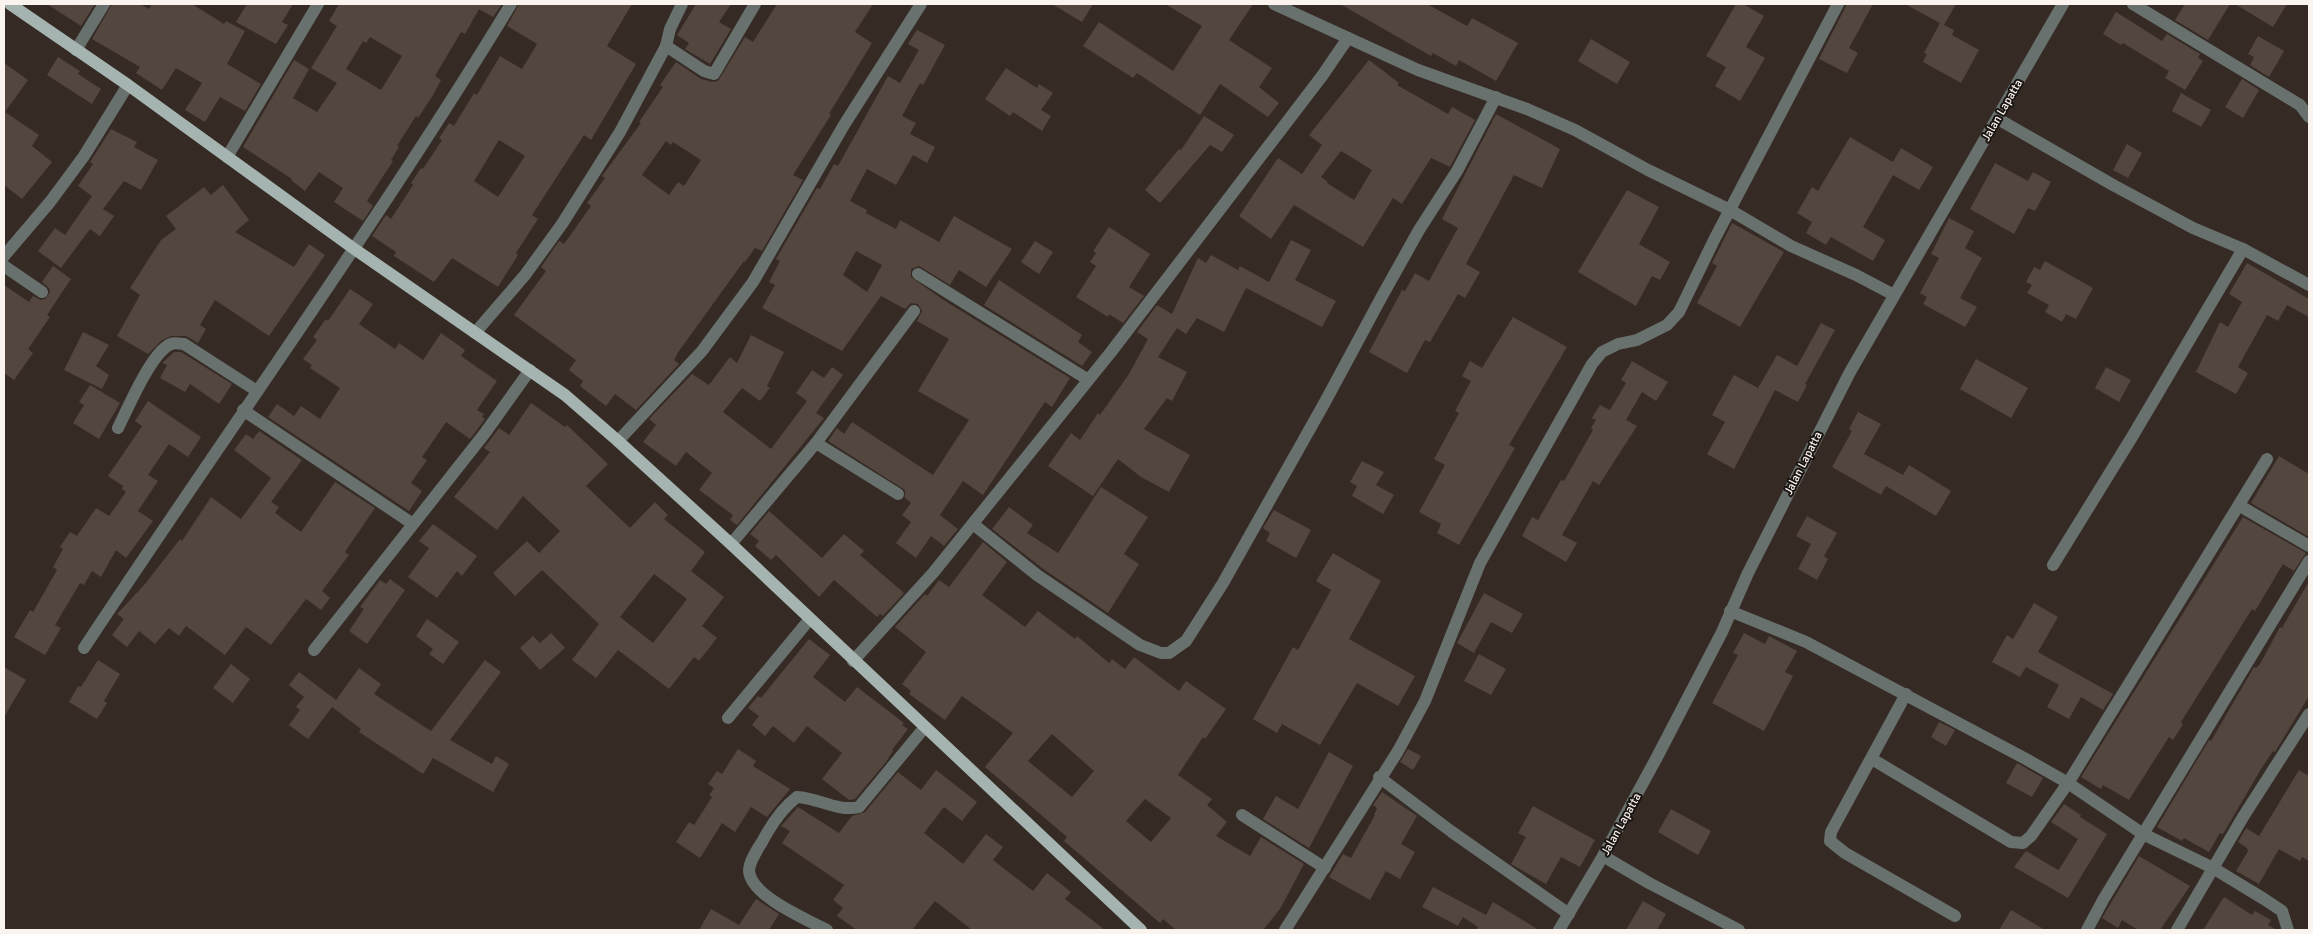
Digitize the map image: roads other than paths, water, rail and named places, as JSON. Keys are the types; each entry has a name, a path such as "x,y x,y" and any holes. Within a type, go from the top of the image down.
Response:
{"main road":[{"path":"10,4 128,85 353,248 565,395 730,544 1141,930"}],"street":[{"path":"76,50 104,4"},
{"path":"227,157 268,92 318,4"},
{"path":"84,648 439,121 511,4"},
{"path":"475,333 525,275 562,224 620,132 666,46 670,29 682,4"},
{"path":"666,46 704,71 714,74 755,4"},
{"path":"618,441 702,351 753,282 844,125 921,4"},
{"path":"1274,4 1418,70 1496,97 1575,130 1648,170 1730,210 1792,246 1856,275 1894,295"},
{"path":"1285,930 1398,751 1425,701 1480,563 1592,364 1602,352 1618,344 1637,340 1667,325 1679,312 1838,4"},
{"name":"Jalan Lapatta","path":"1559,930 1604,856 1694,686 1815,438 1894,295 1998,119 2063,4"},
{"path":"2132,4 2300,105 2309,117"},
{"path":"853,661 973,524 1136,320 1348,38"},
{"path":"4,256 50,202 84,156 128,85"},
{"path":"973,524 1037,575 1140,645 1161,654 1170,652 1186,641 1223,584 1419,230 1457,171 1496,97"},
{"path":"1998,119 2161,211 2243,249 2309,285"},
{"path":"2053,565 2132,437 2243,249"},
{"path":"4,266 42,292"},
{"path":"918,274 1087,379"},
{"path":"730,544 816,443 914,311"},
{"path":"118,428 152,363 164,348 174,342 184,344 257,391"},
{"path":"314,650 485,433 530,370"},
{"path":"243,410 413,524"},
{"path":"816,443 898,494"},
{"path":"1872,759 2017,844 2023,843 2031,836 2068,783 2240,506 2267,459"},
{"path":"2240,506 2309,546"},
{"path":"2087,930 2143,834 2309,561"},
{"path":"1730,611 1778,629 1906,694 2068,783 2143,834 2213,868 2282,911 2288,930"},
{"path":"728,718 809,620"},
{"path":"1906,694 1831,832 1830,841 1845,853 1954,916"},
{"path":"2177,930 2213,868 2309,714"},
{"path":"827,930 773,900 757,888 749,873 749,867 778,816 797,797 818,800 836,807 849,809 859,807 925,727"},
{"path":"1380,777 1452,832 1569,914"},
{"path":"1242,815 1325,868"},
{"path":"1604,856 1657,887 1739,930"}]}
